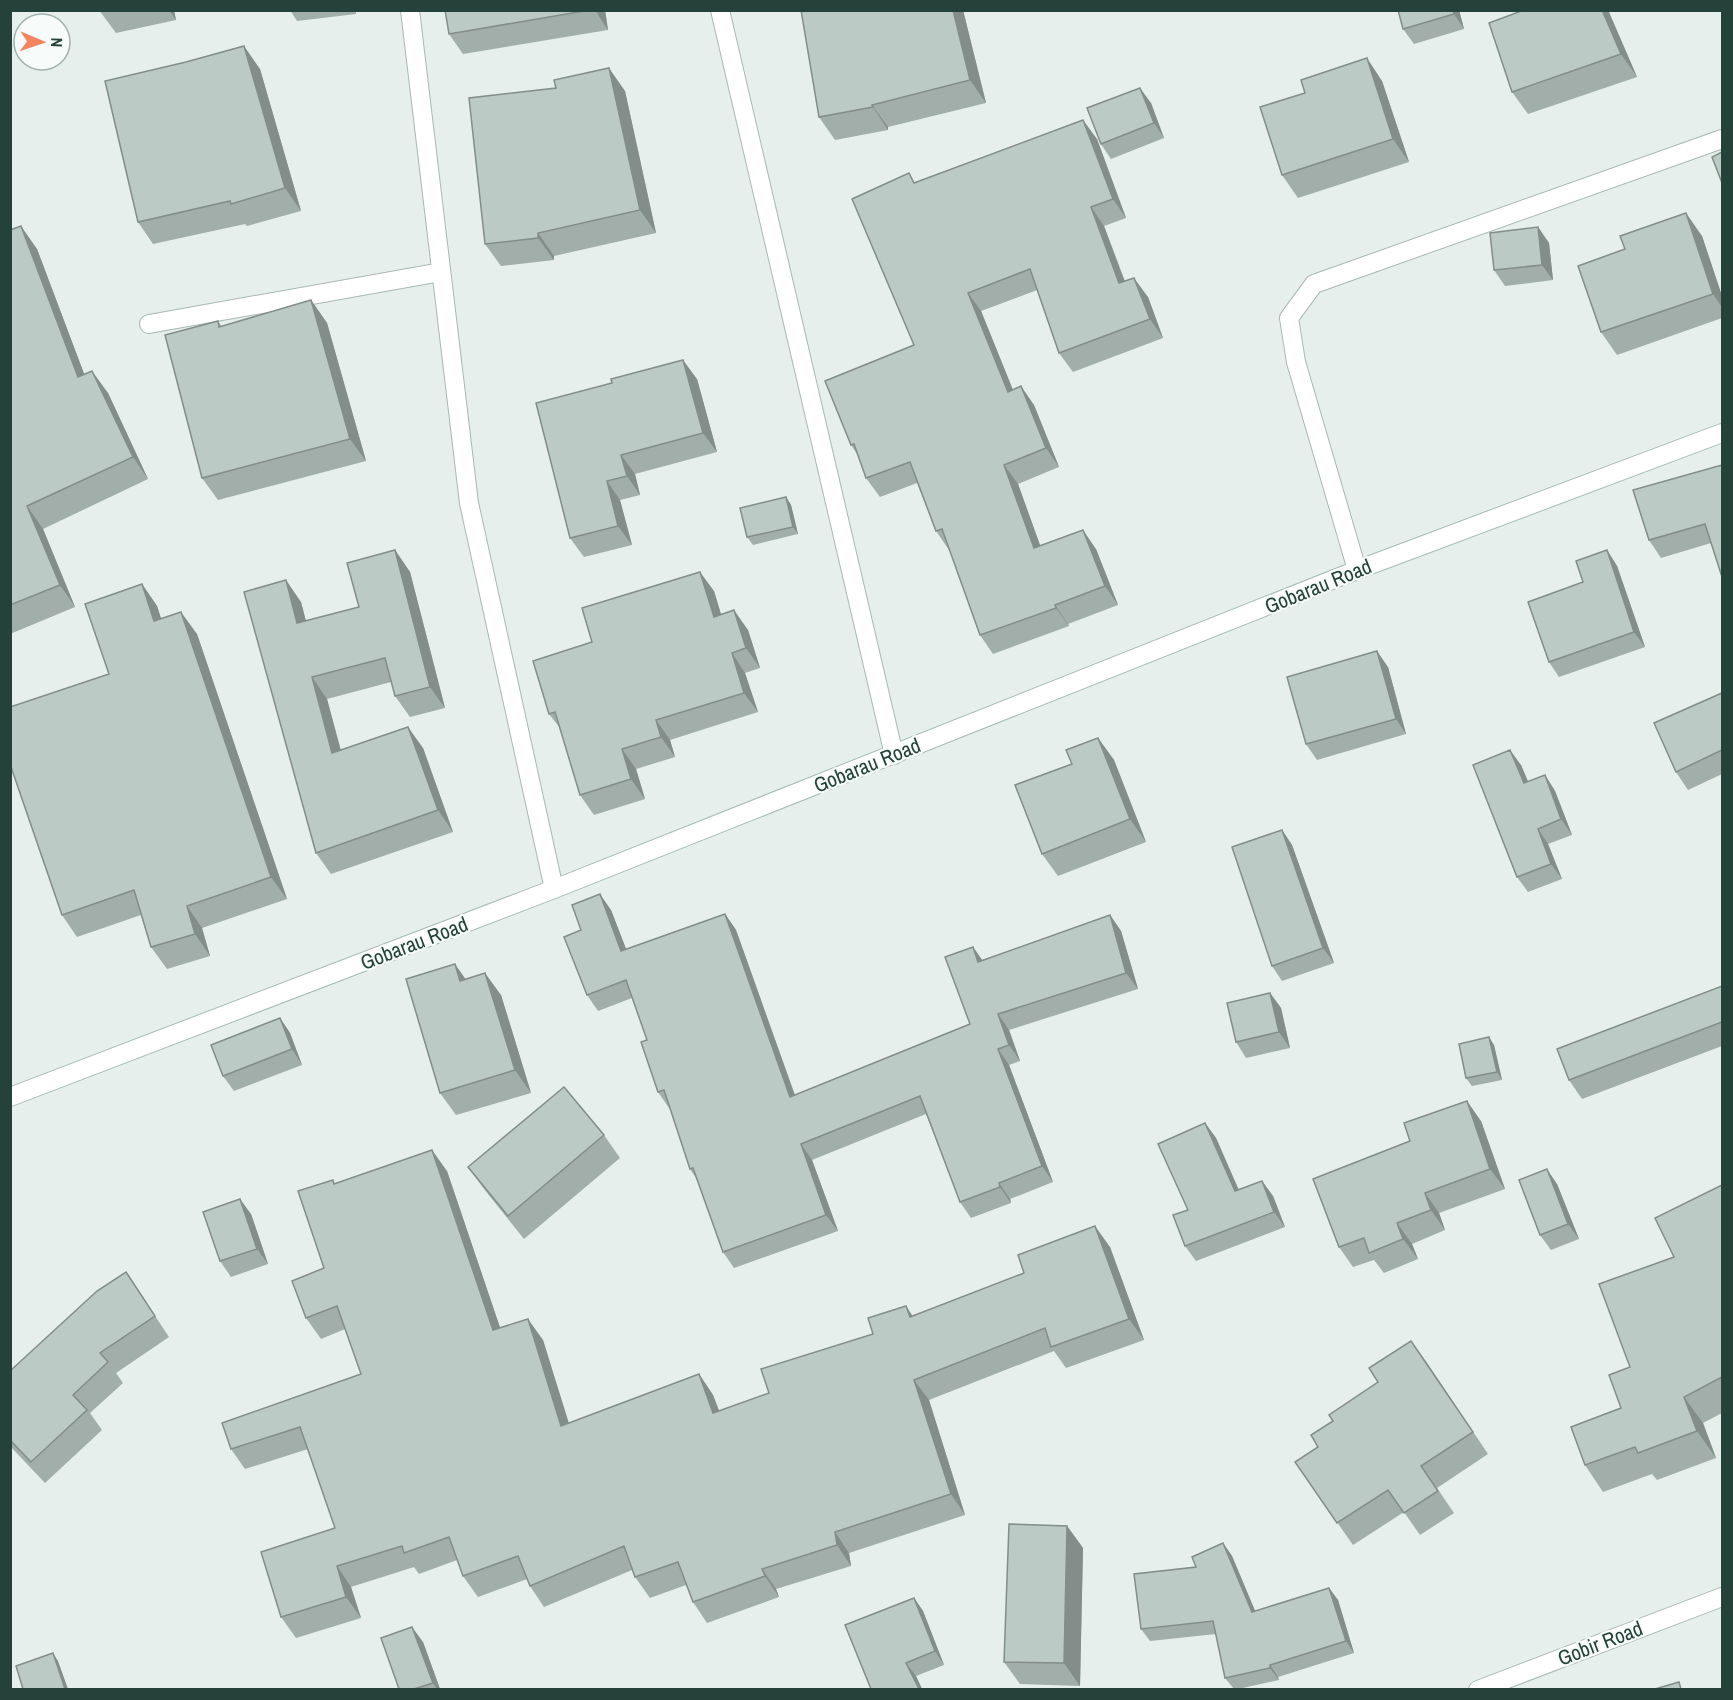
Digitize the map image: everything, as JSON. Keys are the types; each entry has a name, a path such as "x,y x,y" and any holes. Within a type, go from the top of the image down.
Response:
{"street":[{"path":"410,10 469,503 555,889"},
{"path":"720,10 894,755"},
{"path":"1357,570 1296,362 1288,318 1314,284 1722,139"},
{"path":"149,324 441,272"},
{"name":"Gobarau Road","path":"10,1097 555,889 1357,570 1722,433"},
{"name":"Gobir Road","path":"1478,1689 1722,1597"}],"building":[{"path":"445,10 590,10 449,34"},
{"path":"801,10 953,10 970,80 872,105 873,107 819,117"},
{"path":"1398,10 1453,10 1454,14 1403,29"},
{"path":"1524,10 1602,10 1621,54 1512,92 1489,23"},
{"path":"244,46 285,188 231,204 230,201 138,222 105,81"},
{"path":"1367,58 1393,139 1282,175 1260,107 1305,93 1301,80"},
{"path":"609,68 640,210 538,233 538,238 485,244 469,98 556,88 554,80"},
{"path":"1140,88 1154,123 1101,144 1087,108"},
{"path":"1083,120 1113,199 1091,207 1119,283 1134,278 1150,319 1059,353 1030,269 968,293 1008,392 1021,386 1046,448 1004,465 1034,548 1083,530 1105,586 1055,605 1056,608 980,635 942,529 936,531 910,462 866,478 854,444 851,445 825,381 914,345 852,199 909,173 914,183"},
{"path":"1722,152 1722,183 1712,157"},
{"path":"1686,213 1713,294 1601,332 1578,266 1625,249 1620,236"},
{"path":"21,226 78,377 92,371 133,457 27,506 60,585 10,605 10,230"},
{"path":"1538,227 1542,265 1494,270 1490,233"},
{"path":"311,300 350,439 202,478 165,335 218,321 219,327"},
{"path":"683,360 703,433 621,455 627,476 607,481 618,526 570,538 536,403 612,383 611,379"},
{"path":"1722,465 1722,577 1705,524 1649,540 1633,490"},
{"path":"786,497 793,527 747,537 740,508"},
{"path":"395,550 430,687 395,696 385,658 312,677 332,753 408,727 438,810 316,853 244,592 286,580 297,623 359,607 347,563"},
{"path":"1607,550 1634,632 1549,662 1528,602 1583,582 1576,561"},
{"path":"700,572 714,617 734,610 746,648 732,653 744,693 656,720 661,737 622,749 631,779 580,795 555,712 549,714 533,661 592,642 582,608"},
{"path":"142,584 154,621 181,612 271,877 187,906 195,934 151,947 134,890 62,915 10,764 10,707 109,674 85,604"},
{"path":"1377,651 1396,719 1306,744 1287,677"},
{"path":"1722,693 1722,750 1676,772 1654,723"},
{"path":"1098,738 1130,819 1042,854 1015,785 1072,764 1066,750"},
{"path":"1510,750 1524,783 1545,775 1561,819 1538,829 1551,864 1517,877 1473,765"},
{"path":"1282,830 1323,948 1272,966 1232,847"},
{"path":"600,894 621,951 725,914 790,1097 970,1024 945,957 973,947 978,962 1110,915 1126,973 998,1014 1009,1045 998,1049 1042,1166 999,1183 1000,1187 960,1202 920,1096 801,1144 826,1215 723,1252 693,1168 690,1169 664,1090 658,1092 641,1042 647,1040 626,980 587,995 564,937 581,930 572,905"},
{"path":"455,964 460,981 485,973 515,1070 440,1093 406,979"},
{"path":"1722,986 1722,1022 1569,1080 1557,1049"},
{"path":"1270,993 1279,1032 1236,1042 1227,1003"},
{"path":"280,1018 292,1049 223,1076 211,1045"},
{"path":"1489,1037 1497,1072 1466,1078 1459,1044"},
{"path":"564,1087 604,1135 508,1216 468,1167"},
{"path":"1467,1101 1490,1169 1425,1193 1431,1210 1397,1223 1403,1239 1369,1253 1364,1238 1339,1247 1313,1179 1410,1141 1404,1123"},
{"path":"1205,1123 1235,1191 1262,1181 1274,1212 1185,1246 1173,1215 1188,1210 1158,1144"},
{"path":"432,1150 493,1330 528,1319 561,1426 699,1374 713,1413 769,1393 761,1369 873,1334 868,1318 906,1306 910,1317 1024,1273 1018,1255 1095,1226 1129,1319 1051,1347 1045,1328 914,1380 951,1494 835,1532 837,1545 762,1569 765,1576 693,1602 678,1562 635,1577 624,1546 530,1586 518,1556 463,1576 449,1537 404,1553 402,1546 337,1566 346,1597 281,1617 261,1552 335,1528 300,1427 231,1449 222,1423 361,1374 337,1306 306,1318 292,1281 324,1268 298,1191 333,1180 334,1184"},
{"path":"1547,1169 1568,1224 1540,1235 1519,1180"},
{"path":"1722,1185 1722,1377 1684,1397 1697,1431 1638,1453 1635,1447 1585,1465 1571,1427 1621,1408 1609,1375 1630,1367 1599,1284 1674,1257 1655,1218"},
{"path":"240,1199 257,1249 220,1261 203,1212"},
{"path":"126,1272 155,1316 100,1353 108,1362 73,1395 87,1410 31,1462 10,1440 10,1371 97,1291"},
{"path":"1411,1341 1473,1432 1421,1466 1438,1491 1404,1513 1388,1490 1337,1523 1295,1462 1318,1447 1311,1435 1333,1421 1329,1415 1378,1382 1369,1368"},
{"path":"1009,1524 1067,1526 1064,1663 1004,1662"},
{"path":"1223,1543 1252,1612 1329,1588 1346,1641 1270,1665 1270,1668 1225,1678 1213,1621 1141,1629 1134,1574 1196,1567 1192,1557"},
{"path":"914,1598 935,1651 906,1663 919,1689 871,1689 845,1625"},
{"path":"412,1627 433,1683 414,1689 399,1689 381,1638"},
{"path":"53,1653 65,1689 23,1689 16,1666"},
{"path":"1679,1682 1681,1689 1655,1689"}]}
